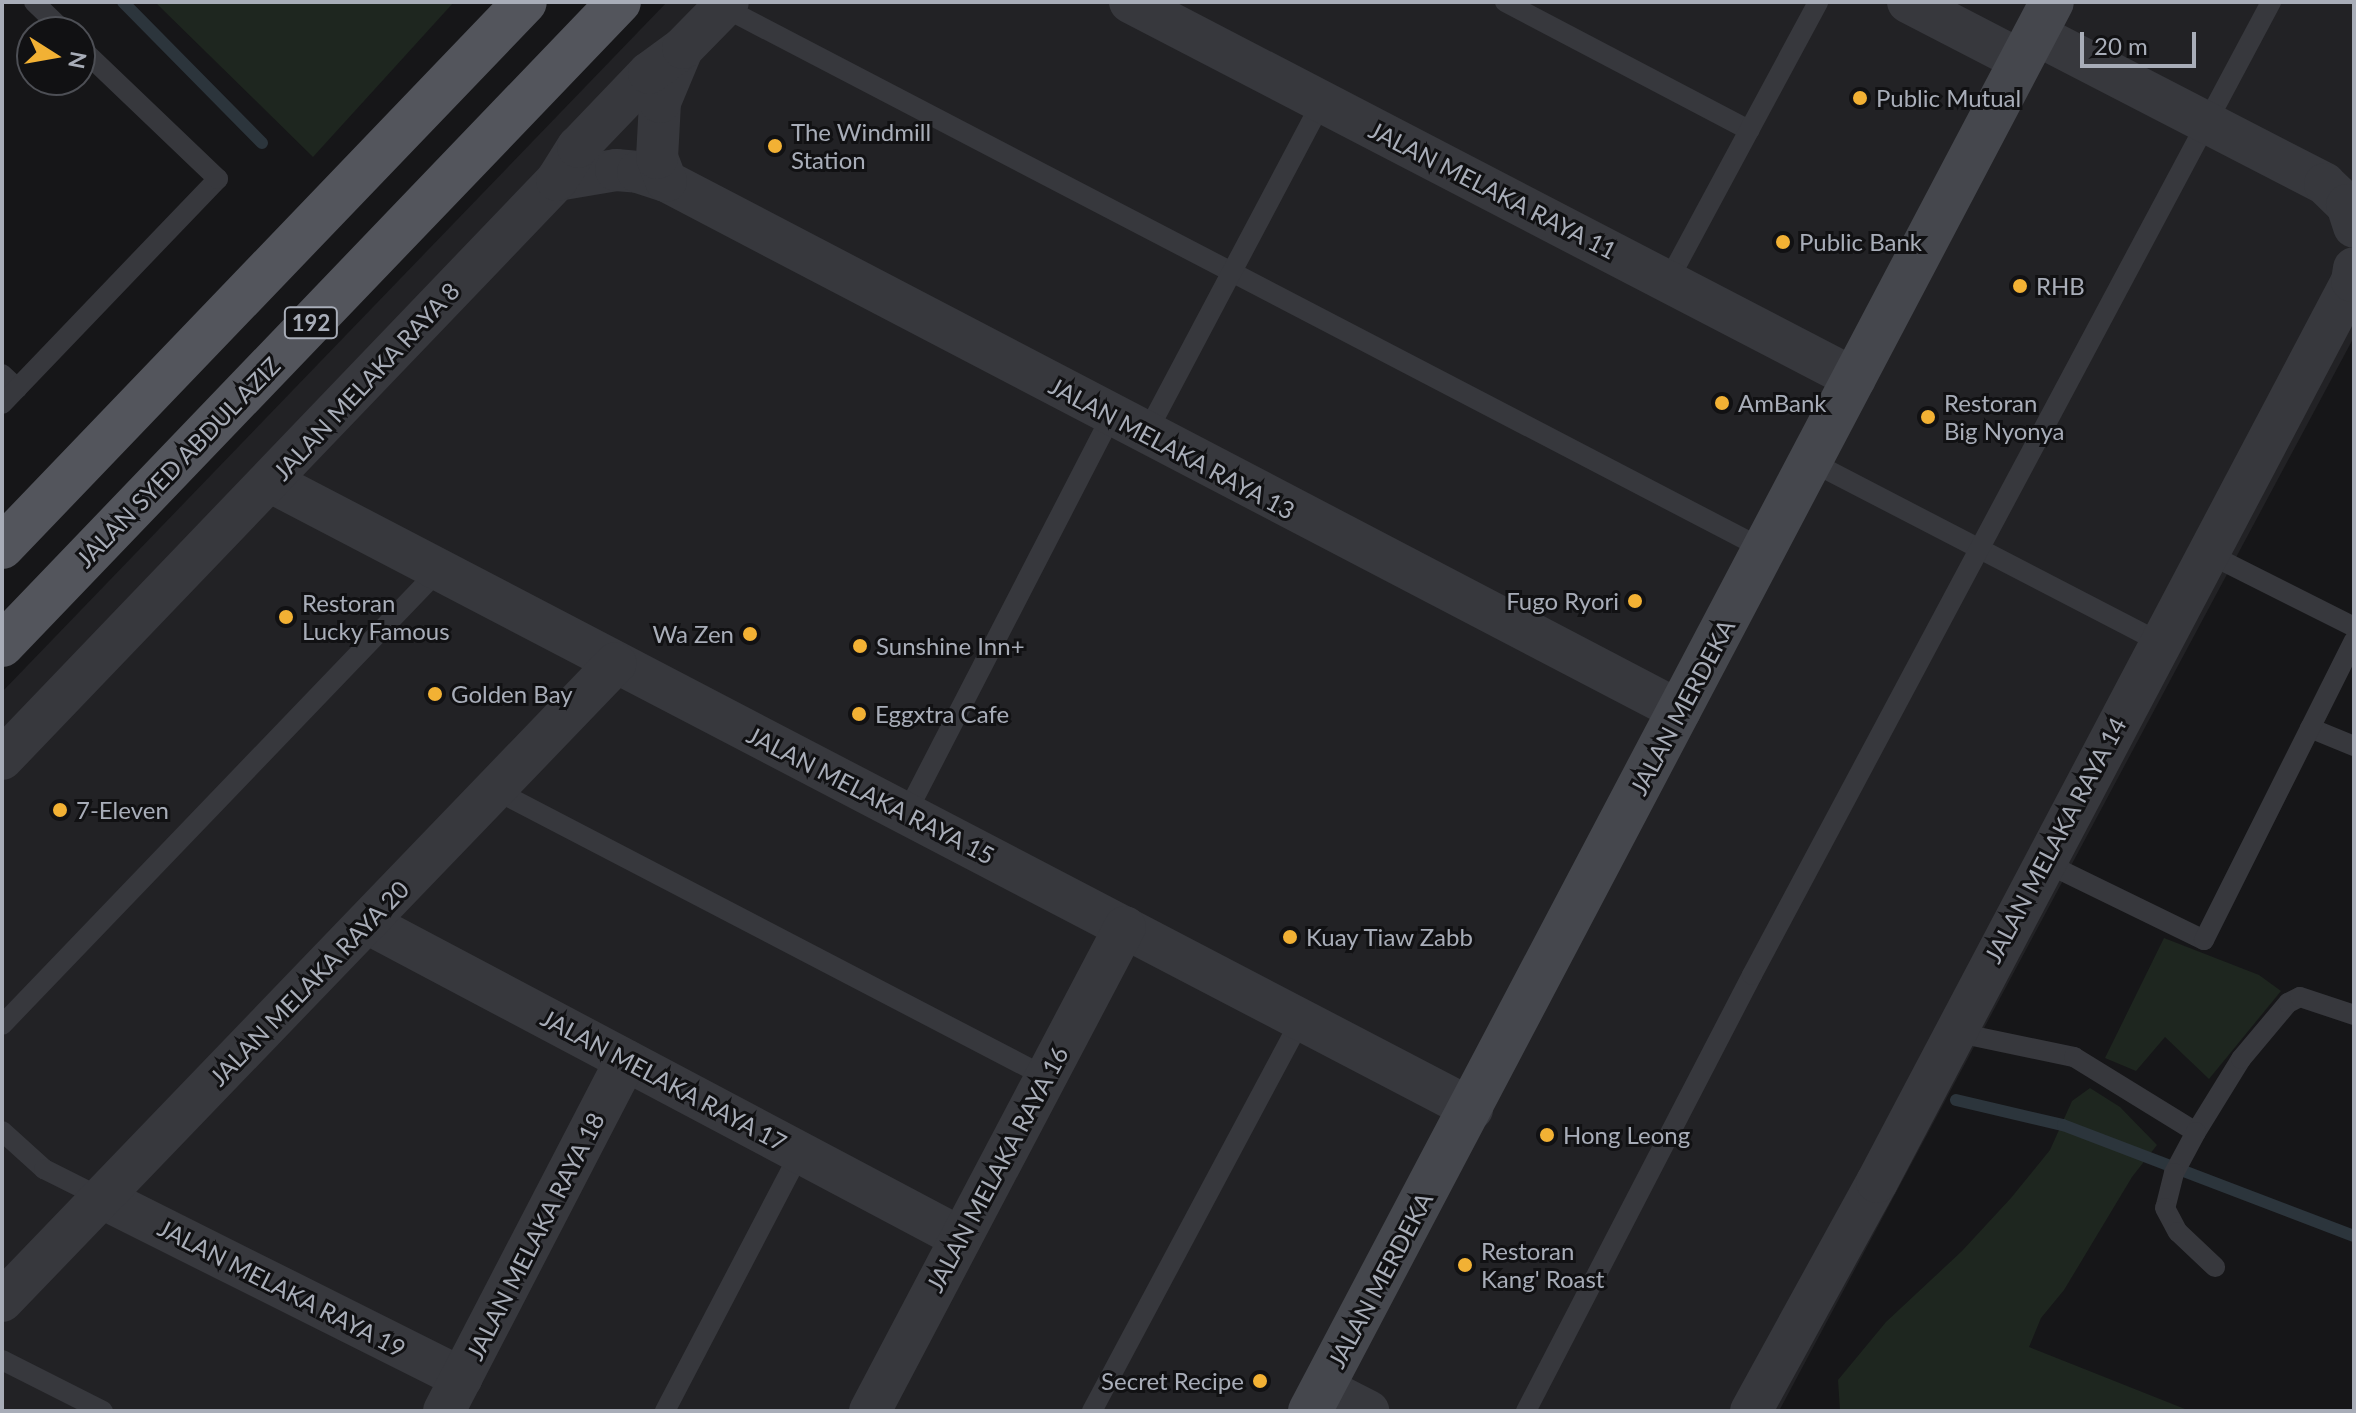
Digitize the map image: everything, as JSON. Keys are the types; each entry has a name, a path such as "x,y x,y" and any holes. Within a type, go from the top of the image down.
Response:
{"main road":[{"name":"192","path":"2,547 525,2"},
{"name":"JALAN SYED ABDUL AZIZ","path":"2,645 619,2"},
{"name":"JALAN MERDEKA","path":"1316,1399 1472,1109 2036,32"}],"street":[{"name":"JALAN MELAKA RAYA 11","path":"1130,2 1855,379"},
{"path":"1908,2 2036,32 2325,184 2347,205 2354,227"},
{"name":"JALAN MELAKA RAYA 8","path":"2,759 271,482 557,180 578,147 649,73 683,48 725,4"},
{"path":"666,181 657,158 660,102 683,48"},
{"name":"JALAN MELAKA RAYA 13","path":"557,180 616,170 638,172 666,181 1680,711"},
{"name":"JALAN MELAKA RAYA 14","path":"1751,1411 1877,1182 2352,281 2354,268"},
{"name":"JALAN MELAKA RAYA 15","path":"271,482 1472,1109"},
{"name":"JALAN MELAKA RAYA 20","path":"2,1301 616,663"},
{"name":"JALAN MELAKA RAYA 17","path":"367,923 961,1238"},
{"name":"JALAN MELAKA RAYA 16","path":"870,1411 1125,927"},
{"name":"JALAN MELAKA RAYA 18","path":"453,1394 626,1060"},
{"name":"JALAN MELAKA RAYA 19","path":"102,1198 453,1394"},
{"path":"1316,1399 1368,1411"}],"lane":[{"path":"34,2 48,16"},
{"path":"1505,2 1749,130"},
{"path":"1668,281 1818,2"},
{"path":"1526,1411 1978,549 2271,2"},
{"path":"725,4 1231,274 1765,550"},
{"path":"2,404 10,381 218,179 96,62"},
{"path":"906,814 1128,425 1231,274 1322,102"},
{"path":"1812,462 2159,642"},
{"path":"2207,553 2354,627"},
{"path":"2,1025 439,570"},
{"path":"2044,862 2204,940 2354,640"},
{"path":"2310,728 2354,746"},
{"path":"495,790 1046,1077"},
{"path":"2215,1267 2178,1232 2165,1208 2178,1166 2196,1132 2241,1059 2288,1003 2300,997 2354,1015"},
{"path":"1092,1411 1301,1020"},
{"path":"1954,1032 2074,1057 2196,1132"},
{"path":"2,1131 44,1169 102,1198"},
{"path":"665,1411 800,1153"},
{"path":"2,1360 103,1411"}],"shaded area":[{"path":"155,2 454,2 313,157"},
{"path":"667,2 2354,2 2354,337 1779,1411 2,1411 2,692"},
{"path":"2164,938 2259,975 2281,991 2209,1079 2165,1037 2136,1071 2105,1058"},
{"path":"2090,1088 2120,1107 2157,1145 2132,1177 2064,1290 2041,1318 2029,1347 2190,1411 1840,1411 1838,1380 1886,1322 1962,1251 2011,1198 2050,1150 2072,1101"}],"waterway":[{"path":"123,2 262,143"},
{"path":"1956,1100 2063,1125 2354,1236"}],"place":[{"name":"Public Mutual","path":"1860,98"},
{"name":"The Windmill Station","path":"775,146"},
{"name":"Public Bank","path":"1783,242"},
{"name":"RHB","path":"2020,286"},
{"name":"AmBank","path":"1722,403"},
{"name":"Restoran Big Nyonya","path":"1928,417"},
{"name":"Fugo Ryori","path":"1635,601"},
{"name":"Restoran Lucky Famous","path":"286,617"},
{"name":"Wa Zen","path":"750,634"},
{"name":"Sunshine Inn+","path":"860,646"},
{"name":"Golden Bay","path":"435,694"},
{"name":"Eggxtra Cafe","path":"859,714"},
{"name":"7-Eleven","path":"60,810"},
{"name":"Kuay Tiaw Zabb","path":"1290,937"},
{"name":"Hong Leong","path":"1547,1135"},
{"name":"Restoran Kang' Roast","path":"1465,1265"},
{"name":"Secret Recipe","path":"1260,1381"}]}
